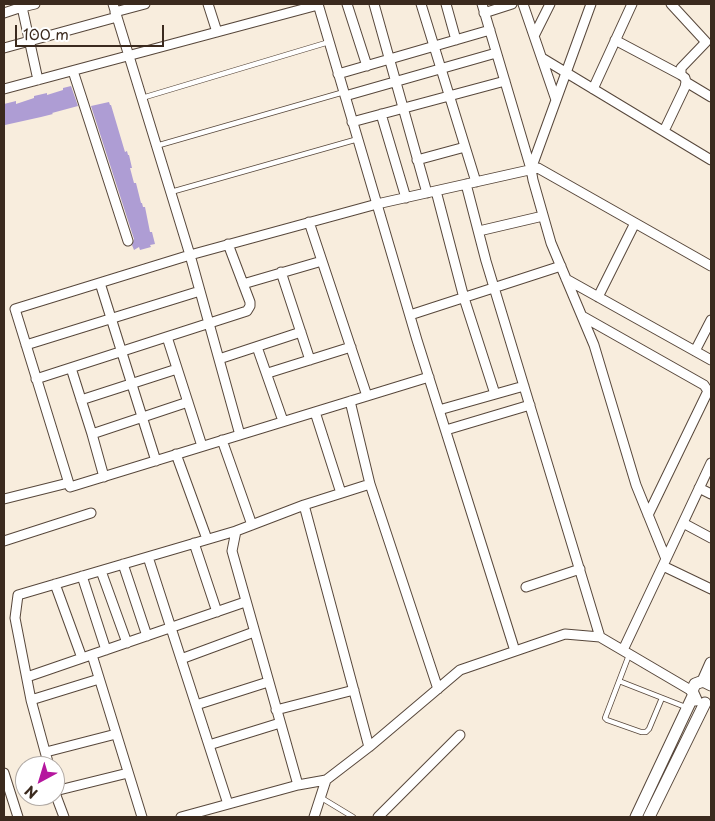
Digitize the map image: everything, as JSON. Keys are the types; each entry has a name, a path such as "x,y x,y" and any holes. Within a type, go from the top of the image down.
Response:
{"street":[{"path":"4,13 22,6 35,4"},
{"path":"4,48 115,11 145,4"},
{"path":"208,4 217,32"},
{"path":"4,89 318,4 410,315 515,651"},
{"path":"347,4 367,66"},
{"path":"376,4 426,193"},
{"path":"421,4 464,147 479,232 600,637"},
{"path":"446,4 456,40"},
{"path":"512,4 483,8 551,243 594,345 636,486 664,562 711,589"},
{"path":"523,4 556,100"},
{"path":"534,36 550,4"},
{"path":"531,169 591,4"},
{"path":"593,89 632,4"},
{"path":"664,132 684,79 681,68 706,42 671,4"},
{"path":"22,6 38,80"},
{"path":"115,11 190,255 240,434"},
{"path":"338,74 490,30"},
{"path":"615,40 684,79 711,97"},
{"path":"344,94 396,82 496,53"},
{"path":"542,58 711,160"},
{"path":"73,71 128,241"},
{"path":"352,122 505,81"},
{"path":"381,114 406,198"},
{"path":"417,160 464,147"},
{"path":"68,484 15,310 190,255 309,222 377,204 538,168 711,266"},
{"path":"436,191 464,298 495,394"},
{"path":"479,232 543,216"},
{"path":"309,222 367,396"},
{"path":"598,297 635,223"},
{"path":"36,379 167,338 249,309 250,302 228,244"},
{"path":"243,284 322,261"},
{"path":"410,315 561,266"},
{"path":"281,272 310,360"},
{"path":"566,279 711,360"},
{"path":"100,283 156,460"},
{"path":"26,345 200,291"},
{"path":"582,316 704,385 708,391 648,515"},
{"path":"695,351 711,320"},
{"path":"219,359 301,332"},
{"path":"167,338 202,446"},
{"path":"257,346 268,373 283,421"},
{"path":"268,373 351,347"},
{"path":"71,368 104,476"},
{"path":"81,400 177,369"},
{"path":"4,499 68,484 70,487 429,377"},
{"path":"439,410 524,386"},
{"path":"350,401 370,484 438,689"},
{"path":"92,434 188,402"},
{"path":"446,430 530,405"},
{"path":"315,412 340,493"},
{"path":"222,440 252,524"},
{"path":"176,454 207,539"},
{"path":"627,652 664,562 711,463"},
{"path":"47,756 31,700 15,618 18,595 236,531 304,505 370,484"},
{"path":"699,488 711,494"},
{"path":"304,505 369,747"},
{"path":"4,541 91,514"},
{"path":"683,523 711,538"},
{"path":"236,531 232,551 298,785"},
{"path":"194,543 217,612"},
{"path":"148,557 228,804"},
{"path":"123,564 147,636"},
{"path":"526,587 580,570"},
{"path":"101,571 127,643"},
{"path":"82,576 106,650"},
{"path":"55,584 82,658"},
{"path":"27,677 245,602"},
{"path":"181,659 254,632"},
{"path":"181,817 214,813 228,804 298,785 326,780 369,747 460,670 565,634 600,637 693,694 700,702 708,701"},
{"path":"92,655 142,817"},
{"path":"636,817 688,708 696,684 707,683 711,663"},
{"path":"31,700 99,679"},
{"path":"196,704 268,682"},
{"path":"276,710 354,690"},
{"path":"649,817 708,701"},
{"path":"209,745 280,723"},
{"path":"46,752 116,734"},
{"path":"378,817 460,735"},
{"path":"4,773 18,817"},
{"path":"65,789 128,773"},
{"path":"314,817 326,780"}],"lane":[{"path":"142,98 329,42"},
{"path":"156,146 344,94"},
{"path":"170,192 358,139"},
{"path":"627,652 619,682 606,715 607,720 646,732 662,698"},
{"path":"619,682 688,708"},
{"path":"320,797 353,817"}],"building":[{"path":"71,86 78,106 5,125 4,104 16,101 16,104 34,98 34,96 47,93 47,95"},
{"path":"109,102 125,152 127,151 129,155 134,183 136,183 141,203 145,207 150,232 152,232 155,244 140,250 139,247 134,250 132,245 134,239 91,106"}]}
